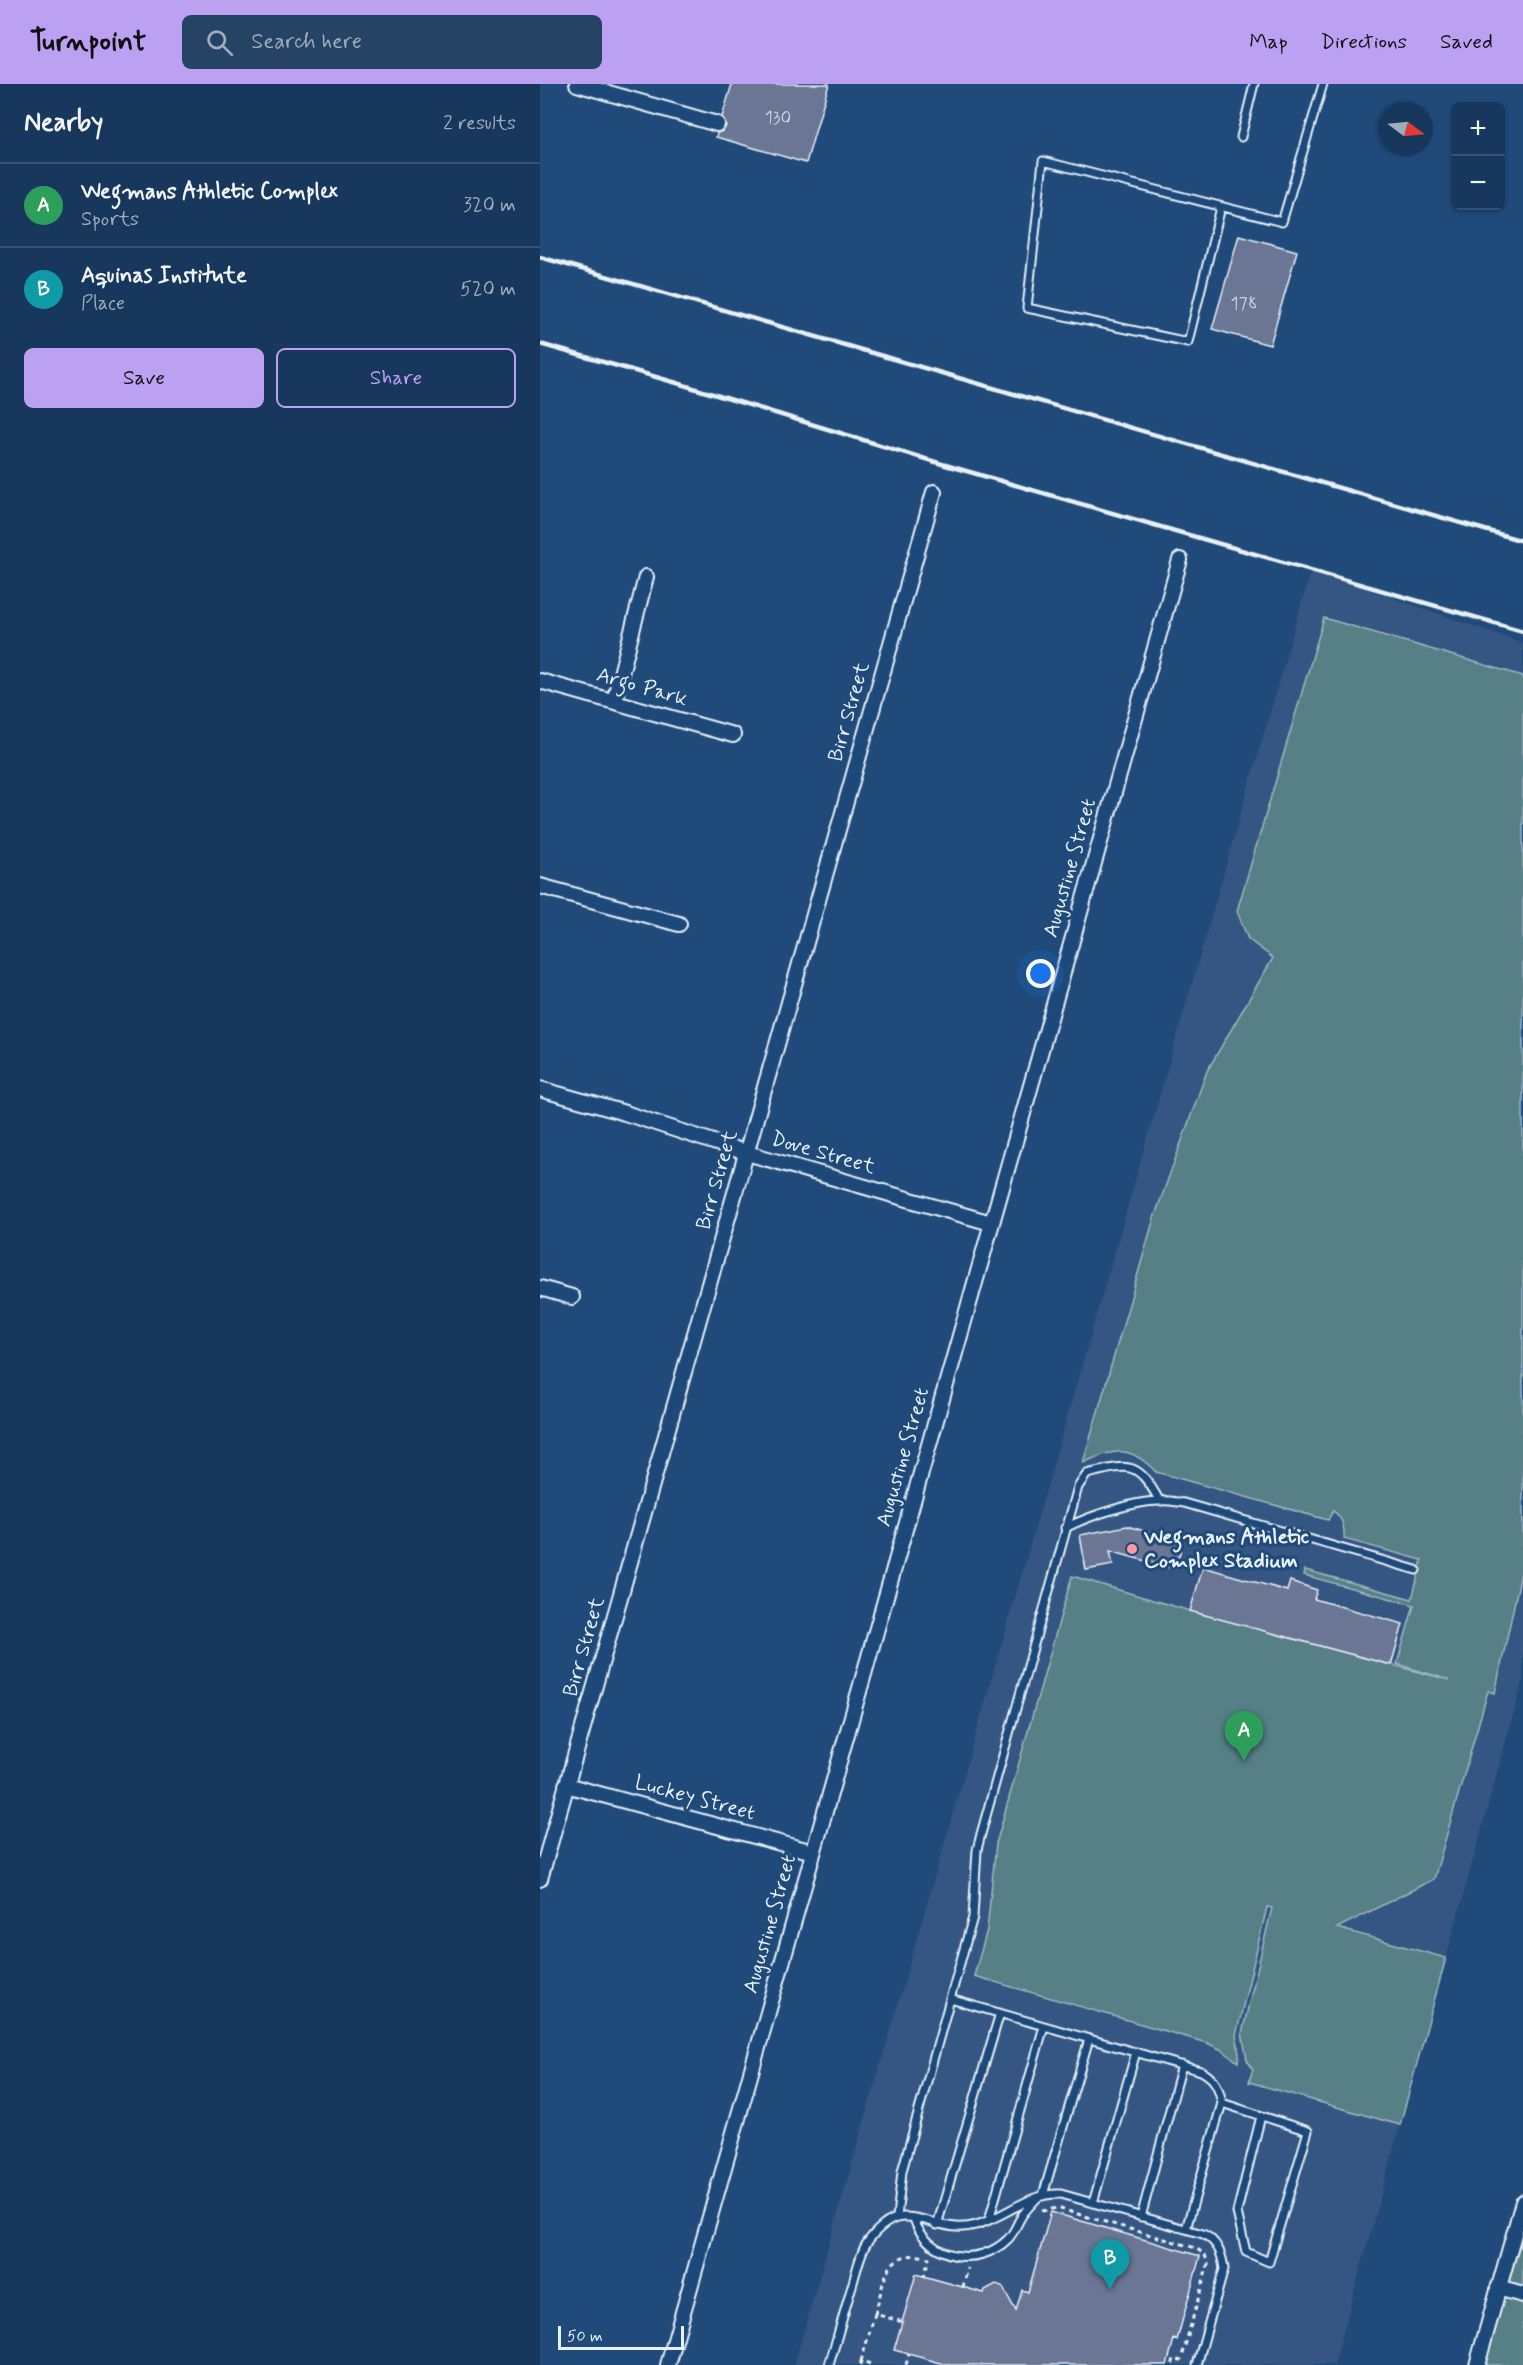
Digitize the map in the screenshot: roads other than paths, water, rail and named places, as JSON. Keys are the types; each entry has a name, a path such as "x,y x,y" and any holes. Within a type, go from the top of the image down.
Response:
{"street":[{"path":"577,84 617,89 717,124"},
{"name":"Birr Street","path":"540,1879 934,492"},
{"name":"Augustine Street","path":"668,2365 1180,561"},
{"path":"614,701 646,577"},
{"name":"Argo Park","path":"540,681 733,735"},
{"path":"540,886 679,924"},
{"name":"Dove Street","path":"540,1089 624,1113 747,1153 991,1223"},
{"path":"540,1288 572,1297"},
{"name":"Luckey Street","path":"566,1785 813,1852"},
{"path":"1477,2365 1523,2202"},
{"path":"1498,2288 1523,2295"}],"lane":[{"path":"1241,137 1254,84"},
{"path":"1221,207 1188,342 1027,308 1042,161 1282,222 1323,84"},
{"path":"897,2217 902,2171 973,1917 977,1850 1078,1487 1087,1474 1127,1467 1139,1470 1148,1480 1159,1500"},
{"path":"1065,1528 1087,1518 1159,1500 1184,1503 1416,1570"},
{"path":"950,1999 1182,2065 1212,2077 1220,2089 1222,2103 1186,2229"},
{"path":"937,2224 1000,2013"},
{"path":"989,2220 1044,2026"},
{"path":"914,2219 924,2241 942,2252 972,2257 993,2249 1007,2240 1015,2231 1020,2218 1041,2196 1089,2039"},
{"path":"1093,2203 1136,2052"},
{"path":"1140,2217 1182,2065"},
{"path":"1222,2103 1308,2131 1269,2262 1246,2252 1238,2212 1261,2116"},
{"path":"829,2365 866,2246 886,2224 897,2217 956,2228 989,2220 1041,2196 1061,2194 1210,2237 1218,2248 1224,2269 1197,2365"}],"railway":[{"path":"540,257 1523,541"},
{"path":"540,344 677,383 942,464 1523,631"}],"place":[{"name":"Wegmans Athletic Complex Stadium","path":"1132,1549"},
{"name":"Wegmans Athletic Complex","path":"1244,1761"},
{"name":"Aquinas Institute","path":"1110,2289"}]}
